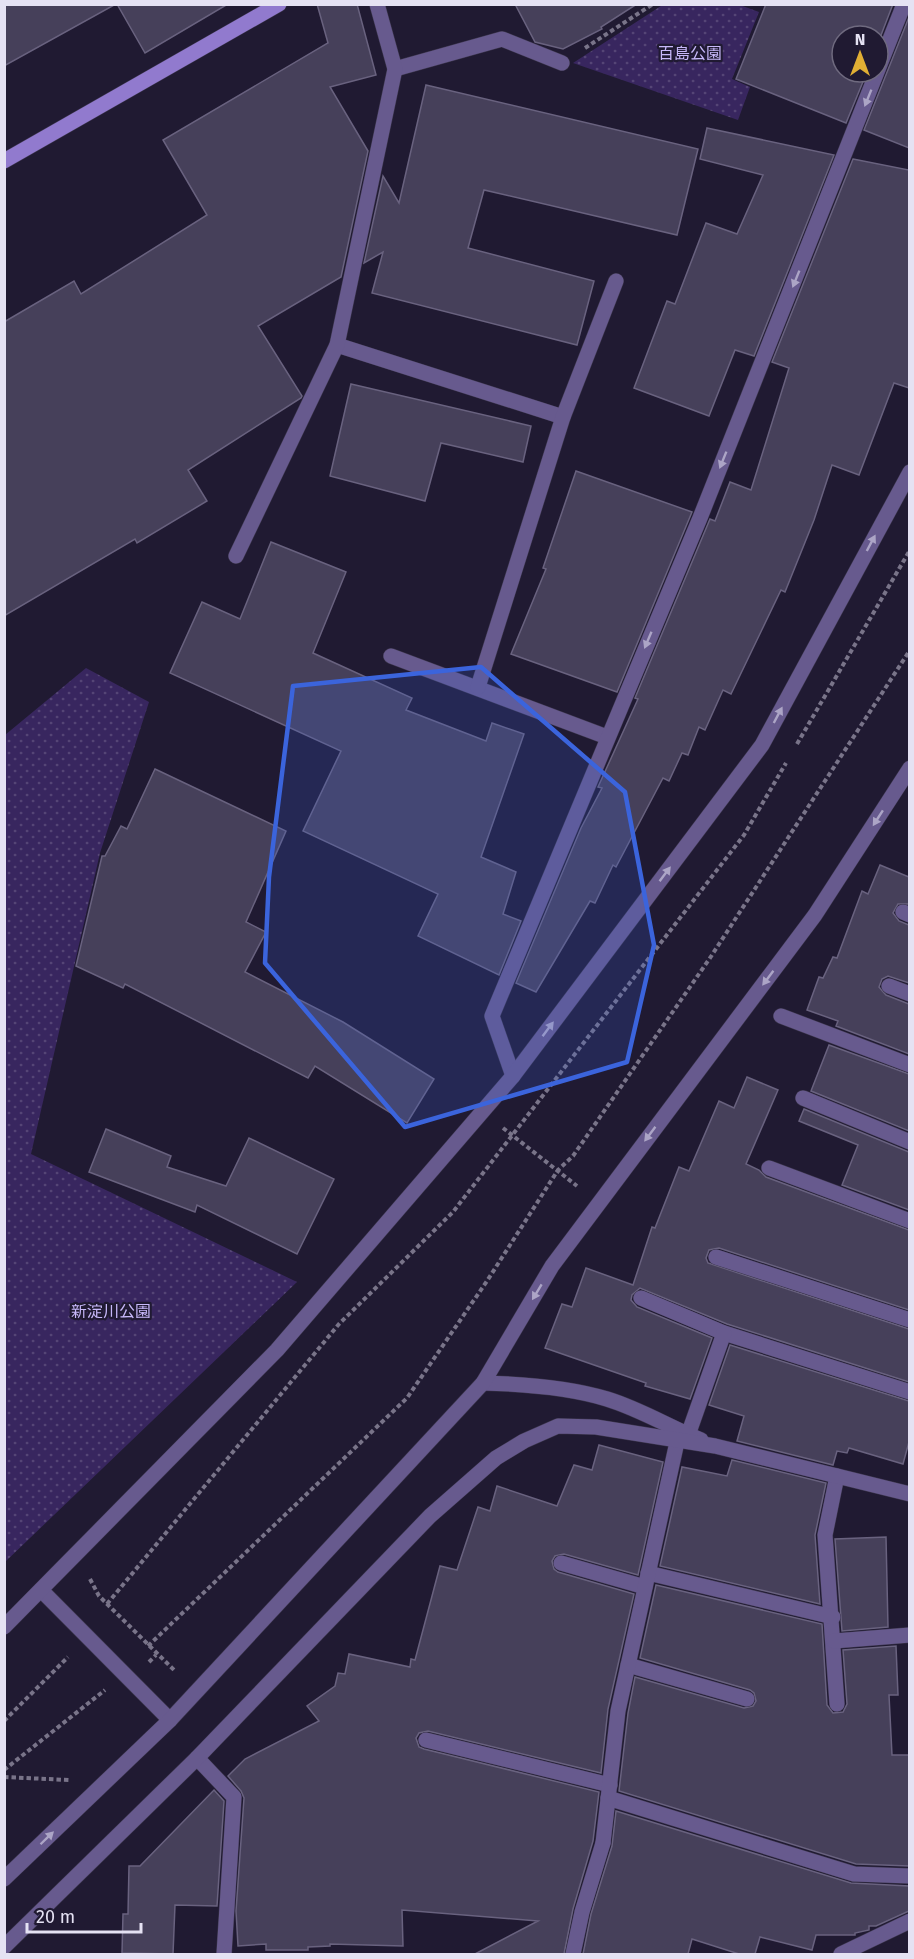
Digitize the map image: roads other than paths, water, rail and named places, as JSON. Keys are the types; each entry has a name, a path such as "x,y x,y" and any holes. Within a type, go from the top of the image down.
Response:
{"street":[{"path":"4,161 279,4"},
{"path":"236,556 337,345 395,69 377,4"},
{"path":"513,1076 492,1016 700,518 904,4"},
{"path":"395,69 502,39 562,63"},
{"path":"478,687 563,417 616,281"},
{"path":"337,345 563,417"},
{"path":"4,1627 277,1350 513,1076 762,745 909,471"},
{"path":"392,656 607,737"},
{"path":"4,1879 170,1719 483,1383 552,1266 815,915 909,768"},
{"path":"889,986 909,994"},
{"path":"782,1016 909,1065"},
{"path":"803,1098 909,1142"},
{"path":"769,1168 909,1221"},
{"path":"716,1257 909,1320"},
{"path":"640,1298 724,1333 909,1392"},
{"path":"573,1954 582,1912 603,1844 618,1711 647,1580 683,1438 724,1333"},
{"path":"483,1383 524,1384 606,1398 653,1417 683,1438"},
{"path":"4,1947 197,1758 430,1516 496,1458 524,1441 558,1426 596,1427 683,1438 909,1494"},
{"path":"837,1476 825,1535 833,1617 837,1704"},
{"path":"561,1563 833,1617"},
{"path":"41,1590 170,1719"},
{"path":"834,1641 909,1635"},
{"path":"628,1665 747,1699"},
{"path":"426,1740 609,1792 854,1874 909,1876"},
{"path":"197,1758 234,1797 224,1954"},
{"path":"841,1954 909,1921"}],"park label":[{"name":"百島公園","path":"690,53"},
{"name":"新淀川公園","path":"111,1311"}]}
